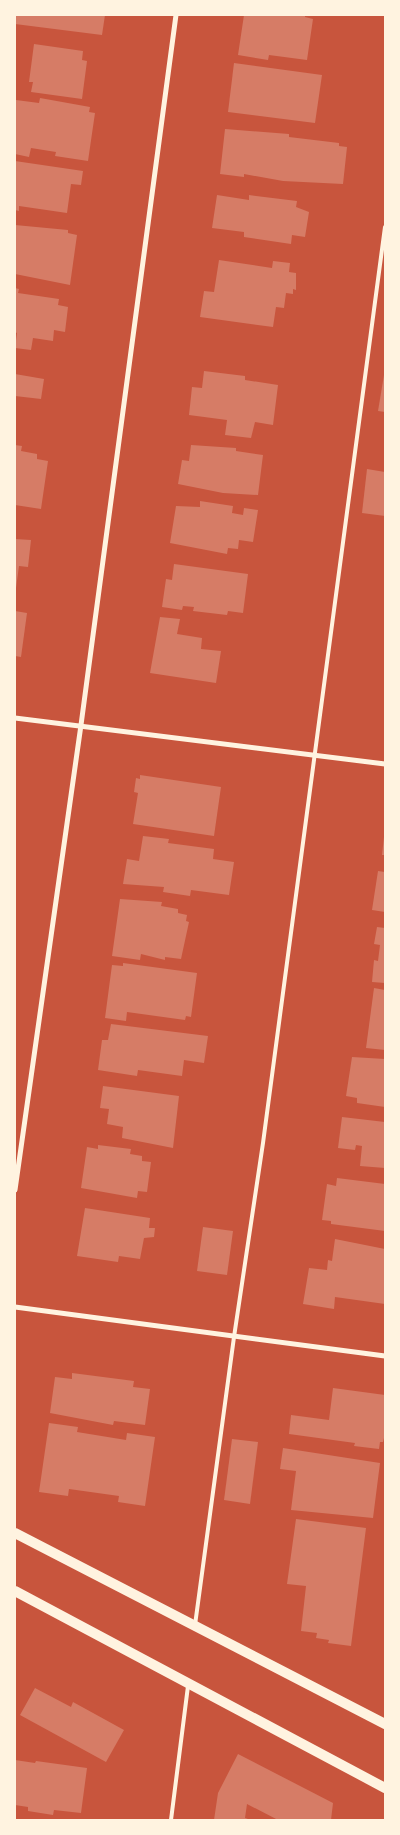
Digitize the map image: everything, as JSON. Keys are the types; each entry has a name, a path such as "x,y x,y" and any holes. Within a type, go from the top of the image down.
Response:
{"main road":[{"path":"15,1533 385,1724"},
{"path":"15,1591 385,1788"}],"street":[{"path":"15,1190 81,725 176,15"},
{"path":"15,718 385,764"},
{"path":"15,1307 385,1356"}],"lane":[{"path":"196,1625 234,1337 263,1143 385,228"},
{"path":"171,1820 188,1684"}],"building":[{"path":"15,15 105,15 102,35 15,24"},
{"path":"244,15 305,15 305,17 313,19 307,60 269,55 268,60 238,55"},
{"path":"34,44 83,51 82,60 87,61 82,99 31,92 33,82 29,82"},
{"path":"234,63 322,75 315,123 228,112"},
{"path":"40,98 90,107 89,112 95,113 88,161 55,156 56,152 31,148 29,157 15,154 16,100 39,103"},
{"path":"225,129 289,134 289,137 339,143 339,146 347,147 343,184 283,181 244,174 244,177 220,174"},
{"path":"15,161 83,171 81,185 71,184 67,213 19,206 19,211 15,210"},
{"path":"217,195 249,200 249,195 297,201 296,207 309,212 305,237 292,235 291,244 244,237 244,232 212,228"},
{"path":"15,225 68,230 68,233 77,235 70,285 15,274"},
{"path":"219,260 272,268 273,261 290,263 289,272 296,273 296,290 293,289 293,294 286,293 284,308 276,307 273,327 200,317 204,291 214,292"},
{"path":"15,288 19,289 18,293 59,299 58,305 68,307 65,332 54,330 53,341 33,338 31,350 15,348 17,333 15,332"},
{"path":"204,371 245,376 245,380 278,385 273,425 255,422 251,438 225,435 227,420 189,415 192,387 202,388"},
{"path":"15,374 44,379 41,399 15,396"},
{"path":"385,375 385,412 378,411"},
{"path":"15,445 22,446 21,451 37,454 37,459 48,461 41,509 15,505"},
{"path":"191,445 236,448 236,451 263,455 258,495 223,493 178,484 182,460 189,461"},
{"path":"367,469 385,472 385,516 362,513"},
{"path":"200,501 233,506 232,513 243,515 244,508 258,510 253,542 239,540 238,549 228,548 227,554 170,543 176,506 200,507"},
{"path":"15,539 31,540 28,567 19,566 16,588"},
{"path":"174,564 248,574 243,613 228,611 227,615 193,611 194,607 183,606 182,610 162,607 166,579 172,580"},
{"path":"15,611 27,613 21,657 15,656"},
{"path":"160,617 180,619 177,634 202,638 201,649 221,651 216,683 150,673"},
{"path":"140,775 221,787 214,836 133,824 138,793 134,792 136,778 140,779"},
{"path":"143,836 169,839 168,843 214,849 213,859 234,862 229,895 191,890 190,896 163,892 164,887 123,884 127,859 139,861"},
{"path":"384,837 385,855 382,855"},
{"path":"378,871 385,872 385,912 372,910"},
{"path":"120,899 162,902 161,906 178,909 178,913 187,915 186,921 189,922 181,959 165,957 165,960 141,954 140,960 112,956"},
{"path":"377,927 385,928 385,983 372,982 374,960 378,961 380,945 374,944"},
{"path":"123,963 197,973 191,1017 186,1016 185,1020 127,1012 126,1021 105,1018 112,965 123,966"},
{"path":"374,988 385,990 385,1050 366,1048"},
{"path":"111,1024 208,1036 204,1063 184,1060 182,1076 138,1070 137,1076 98,1070 102,1040 108,1040"},
{"path":"352,1057 385,1059 385,1107 357,1103 357,1098 346,1096"},
{"path":"103,1086 179,1096 173,1148 122,1138 123,1127 107,1124 109,1109 100,1108"},
{"path":"342,1117 385,1122 385,1168 360,1166 362,1146 356,1145 355,1150 338,1148"},
{"path":"98,1145 131,1149 130,1154 142,1156 142,1161 151,1162 147,1192 138,1191 137,1198 81,1188 87,1147 98,1149"},
{"path":"337,1178 385,1184 385,1231 331,1224 331,1221 322,1220 327,1184 336,1186"},
{"path":"85,1208 150,1218 149,1228 155,1228 154,1237 144,1238 140,1259 119,1256 118,1262 77,1256"},
{"path":"203,1227 233,1231 227,1275 197,1271"},
{"path":"335,1239 385,1249 385,1304 335,1297 334,1309 303,1304 309,1268 327,1270 328,1260 332,1261"},
{"path":"72,1373 134,1381 133,1387 150,1389 145,1425 114,1421 113,1425 50,1413 55,1377 72,1379"},
{"path":"333,1388 385,1395 385,1434 383,1442 380,1442 379,1449 354,1446 355,1443 289,1434 291,1415 329,1420"},
{"path":"49,1423 78,1427 77,1432 126,1440 127,1433 155,1437 145,1506 118,1502 119,1496 69,1489 68,1496 39,1492"},
{"path":"232,1439 258,1442 250,1504 224,1500"},
{"path":"283,1448 380,1463 373,1518 291,1510 296,1471 280,1469"},
{"path":"296,1519 366,1528 351,1646 328,1643 329,1640 316,1638 317,1633 301,1631 306,1586 287,1584"},
{"path":"35,1688 71,1707 73,1702 124,1730 106,1762 20,1715"},
{"path":"238,1754 333,1803 331,1820 278,1820 247,1804 245,1818 251,1820 214,1820 218,1793"},
{"path":"15,1760 87,1768 81,1813 54,1810 53,1815 28,1811 28,1807 15,1805"}]}
